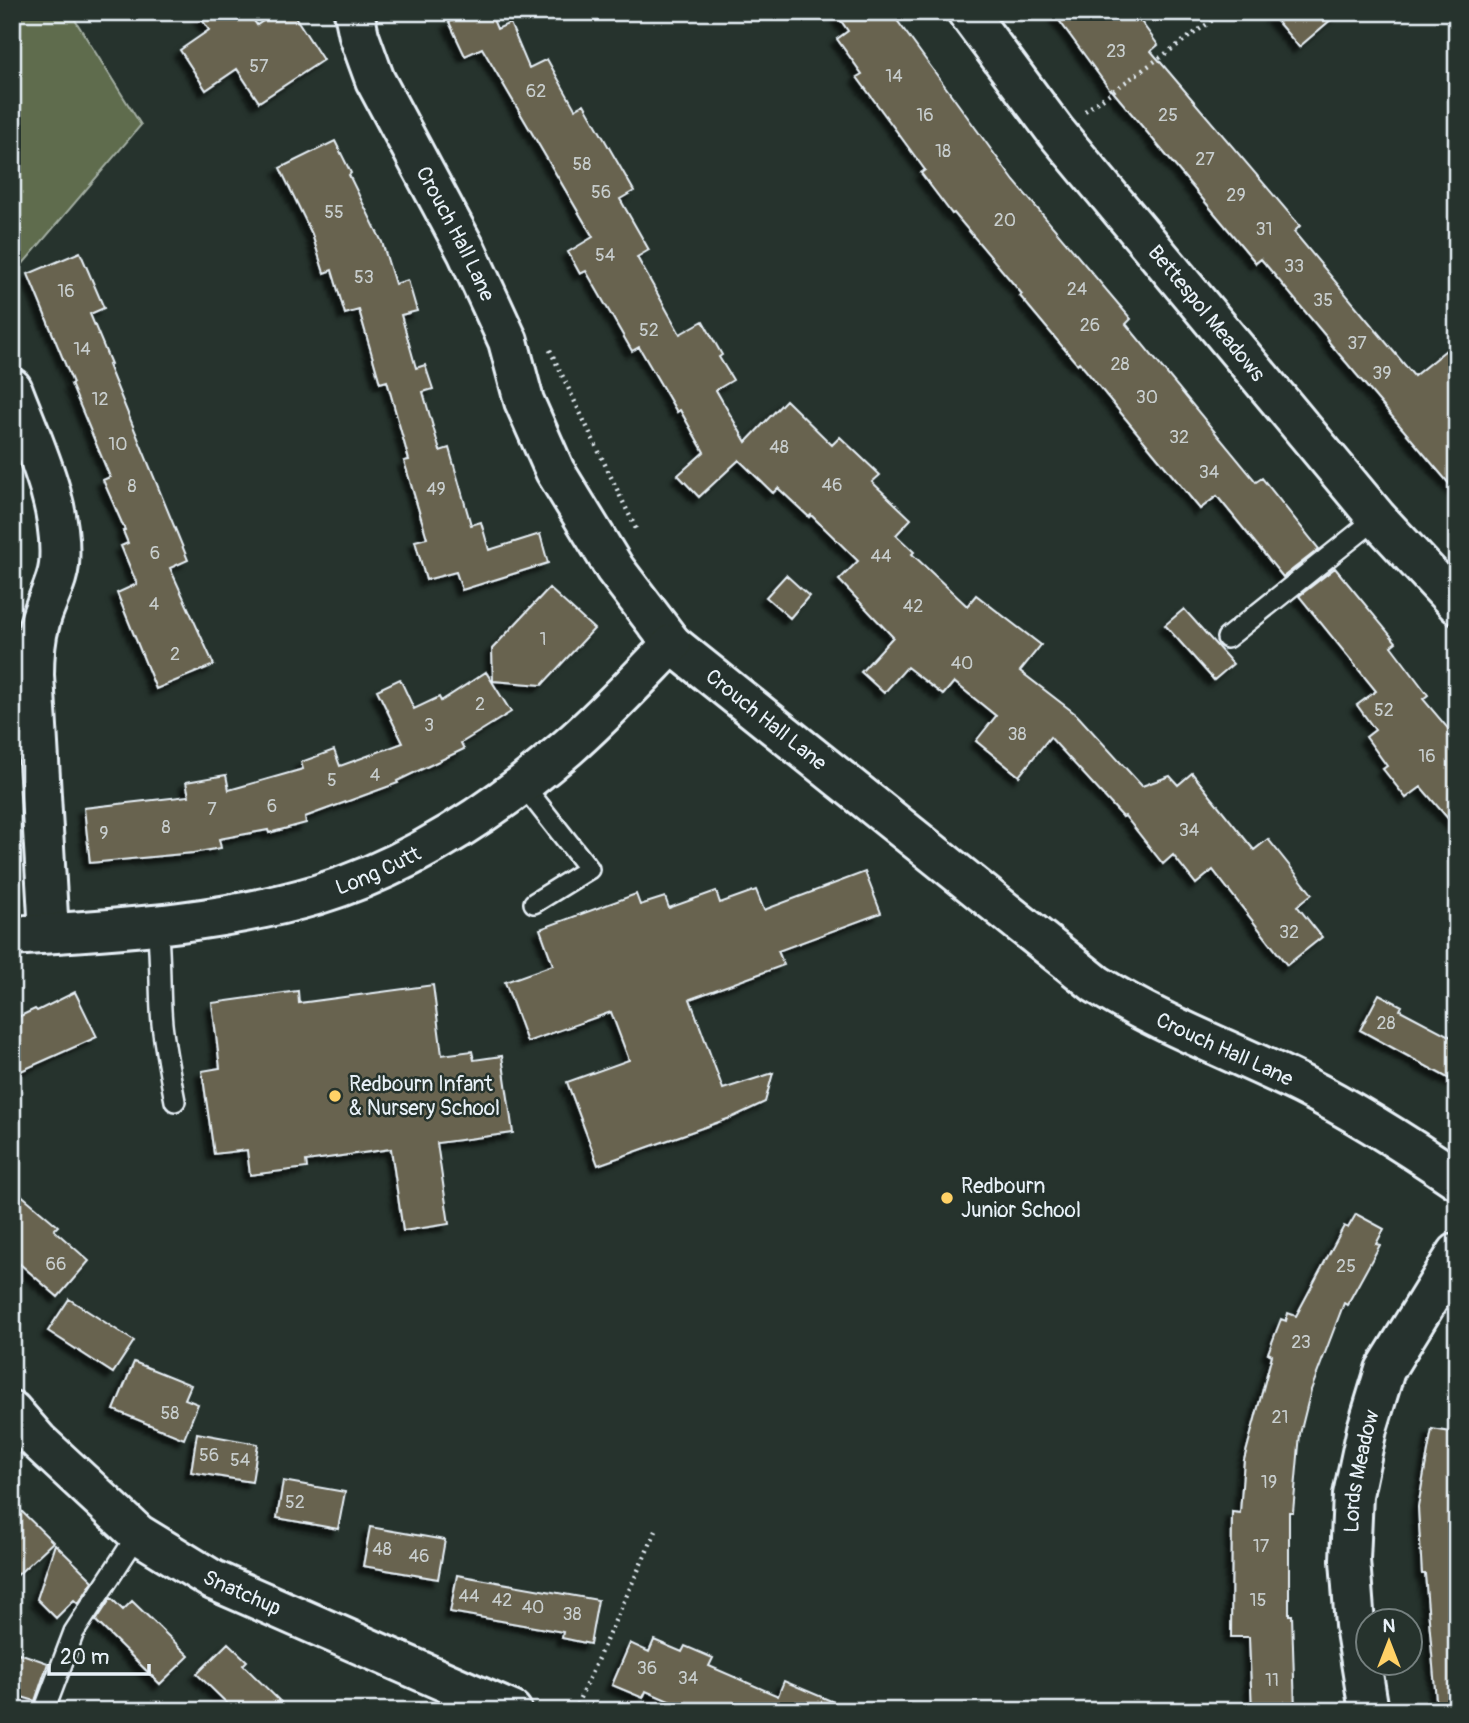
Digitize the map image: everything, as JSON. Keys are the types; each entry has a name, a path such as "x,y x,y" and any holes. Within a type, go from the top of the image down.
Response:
{"street":[{"name":"Crouch Hall Lane","path":"354,12 375,80 467,252 508,341 524,401 555,471 615,569 672,644 1097,984 1131,1006 1314,1092 1393,1136 1457,1179"},
{"name":"Bettespol Meadows","path":"967,12 1056,132 1377,518 1457,604"},
{"path":"12,388 49,488 58,516 60,537 59,567 55,585 41,619 35,645 30,934"},
{"name":"Long Cutt","path":"30,934 157,925 251,911 318,894 382,869 447,837 523,785 568,747 672,644"},
{"name":"Lords Meadow","path":"1369,1711 1355,1625 1350,1560 1353,1495 1367,1429 1385,1370 1457,1253"},
{"name":"Snatchup","path":"12,1410 66,1467 138,1534 213,1580 512,1711"}],"lane":[{"path":"1227,638 1377,518"},
{"path":"523,785 589,869 534,903"},
{"path":"157,925 162,1021 175,1101"},
{"path":"44,1711 74,1632 138,1534"}],"path":[{"path":"1056,132 1224,12"},
{"path":"574,1711 656,1531"}],"green space":[{"path":"12,12 70,12 141,125 16,272 12,267"}],"building":[{"path":"197,12 248,12 257,25 276,12 292,12 323,60 259,102 237,69 206,90 180,50 209,30"},
{"path":"473,12 490,12 497,29 510,23 529,68 547,59 575,109 584,104 634,191 620,199 649,250 637,257 680,334 703,321 733,380 716,390 746,442 786,400 832,445 840,437 880,475 872,482 911,519 896,535 914,552 912,554 967,606 976,595 1041,645 1020,671 1077,715 1142,786 1170,776 1178,785 1192,773 1254,850 1268,839 1312,894 1297,906 1322,937 1287,965 1213,870 1196,884 1173,855 1163,864 1125,816 1123,817 1050,737 1019,776 976,741 996,716 954,682 943,695 907,667 884,693 861,672 893,637 839,580 858,561 811,515 809,517 778,488 773,493 739,460 699,497 678,475 704,452 639,347 632,351 586,271 580,274 568,252 593,237 482,48 465,56 449,22"},
{"path":"835,12 891,12 1014,181 1131,319 1126,324 1256,482 1262,478 1319,549 1283,577 1217,496 1200,509 1079,362 1077,364 1020,296 1022,294 954,213 952,214 921,173 925,170 857,77 862,74 837,39 848,31"},
{"path":"1053,12 1134,12 1158,45 1151,51 1300,226 1294,232 1414,376 1457,341 1457,493 1261,259 1256,263 1110,90"},
{"path":"1269,12 1340,12 1299,47"},
{"path":"335,141 382,242 395,284 408,280 417,311 401,315 416,368 425,365 433,389 423,392 440,451 449,448 471,525 481,522 489,550 540,534 548,563 462,590 456,572 426,580 415,541 427,538 404,461 409,460 387,381 380,383 359,310 345,314 332,270 324,273 312,234 280,168"},
{"path":"80,252 104,308 90,314 111,364 108,365 188,560 170,568 214,665 156,689 117,593 137,584 121,546 128,543 123,531 125,530 103,480 110,477 28,274"},
{"path":"1335,568 1396,642 1391,646 1428,695 1423,699 1457,739 1457,829 1421,787 1406,798 1383,769 1387,766 1366,737 1375,730 1357,705 1376,691 1299,596"},
{"path":"786,575 809,596 790,618 766,597"},
{"path":"549,588 594,629 542,685 493,681 492,649"},
{"path":"1184,609 1233,664 1214,680 1165,625"},
{"path":"486,672 511,712 461,743 464,749 397,781 398,783 305,817 306,823 269,833 268,830 219,839 221,848 90,863 84,808 189,796 186,782 226,775 229,790 303,769 301,762 334,750 340,766 403,743 377,690 400,679 414,709 439,697 441,701"},
{"path":"865,872 881,913 778,951 784,965 690,999 723,1089 773,1073 765,1102 733,1117 598,1165 567,1082 629,1060 611,1012 527,1042 505,982 553,965 540,929 636,894 640,905 665,897 669,908 716,891 720,903 756,890 764,910"},
{"path":"433,985 442,1055 472,1051 474,1060 502,1056 513,1133 437,1143 449,1224 403,1231 391,1149 306,1161 307,1168 250,1175 247,1150 214,1154 202,1071 220,1068 212,1003 298,991 299,1003"},
{"path":"75,992 97,1037 12,1075 12,1020"},
{"path":"1379,994 1402,1006 1400,1010 1457,1040 1457,1083 1360,1030"},
{"path":"12,1187 58,1226 54,1230 89,1261 58,1297 12,1257"},
{"path":"1356,1214 1384,1229 1376,1244 1380,1245 1347,1305 1344,1303 1311,1390 1300,1434 1293,1512 1289,1512 1289,1615 1292,1615 1295,1711 1252,1711 1249,1637 1231,1637 1232,1512 1240,1513 1244,1460 1272,1355 1268,1353 1281,1319 1286,1321 1288,1313 1296,1316 1344,1226 1348,1228"},
{"path":"69,1299 134,1341 113,1373 48,1331"},
{"path":"134,1362 191,1385 185,1399 198,1404 184,1439 114,1410"},
{"path":"1432,1429 1457,1433 1457,1524 1451,1523 1457,1580 1457,1711 1437,1711 1425,1574 1422,1574 1418,1507"},
{"path":"197,1433 258,1444 252,1482 191,1472"},
{"path":"283,1481 345,1492 338,1529 277,1518"},
{"path":"12,1502 53,1542 12,1580"},
{"path":"370,1527 445,1540 438,1579 363,1566"},
{"path":"55,1544 93,1581 78,1604 74,1600 56,1618 37,1599"},
{"path":"457,1575 598,1600 590,1644 562,1638 563,1632 450,1612"},
{"path":"111,1598 123,1610 132,1601 189,1656 160,1684 96,1621"},
{"path":"654,1640 682,1652 685,1646 713,1658 709,1666 778,1696 784,1681 855,1711 692,1711 646,1691 643,1698 612,1685 630,1643 649,1652"},
{"path":"228,1643 247,1661 243,1665 290,1711 235,1711 197,1674"},
{"path":"19,1653 48,1663 35,1701 12,1694 12,1674"}],"place":[{"name":"Redbourn Infant & Nursery School","path":"335,1096"},
{"name":"Redbourn Junior School","path":"947,1198"}]}
